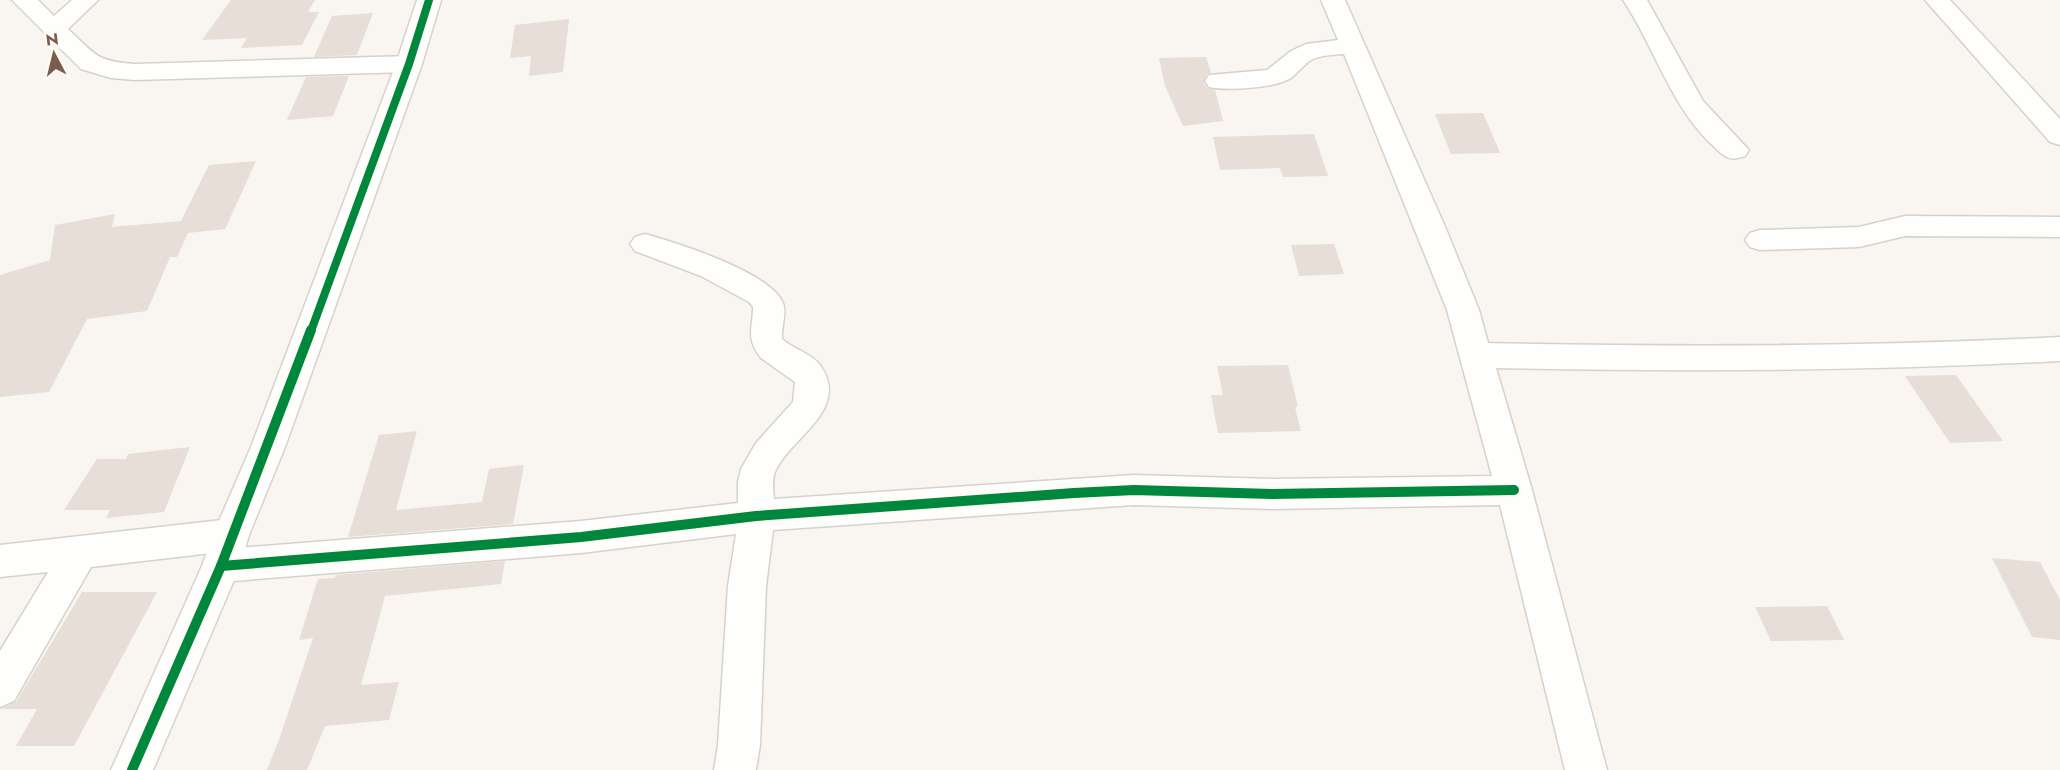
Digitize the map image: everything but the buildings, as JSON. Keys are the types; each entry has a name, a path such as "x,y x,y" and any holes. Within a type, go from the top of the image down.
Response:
{"street":[{"path":"24,0 90,64 111,70 135,72 409,64"},
{"path":"55,28 86,0"},
{"path":"132,770 268,447 409,64 429,0"},
{"path":"1333,0 1431,229 1463,310 1514,490 1586,770"},
{"path":"1635,0 1662,43 1692,104 1714,131 1735,150"},
{"path":"1937,0 2060,136"},
{"path":"1218,81 1270,77 1281,73 1300,56 1315,49 1352,46"},
{"path":"1760,240 1859,237 1905,226 2060,228"},
{"path":"645,244 738,281 759,292 770,309 765,326 770,348 803,366 811,376 812,390 808,408 759,467 756,480 756,516 747,585 739,745 735,770"},
{"path":"1476,355 1615,358 1872,358 2060,349"},
{"path":"0,561 80,553 581,537 756,516 1134,490 1261,494 1514,490"},
{"path":"0,688 80,553"}],"cycle path":[{"path":"132,770 221,566 231,535 268,447 409,64 429,0"},
{"path":"221,566 581,537 756,516 1074,493 1134,490 1272,494 1514,490"}]}
